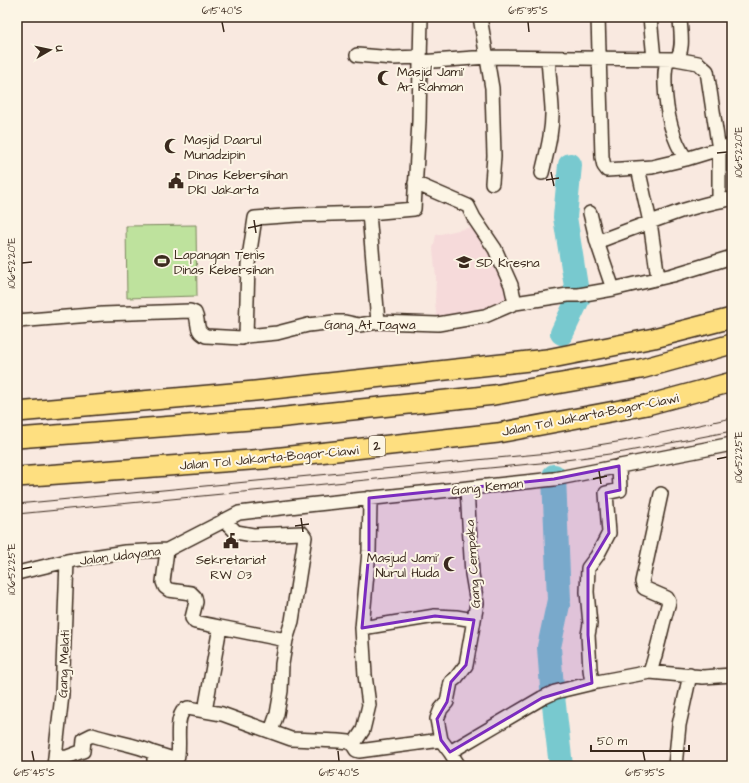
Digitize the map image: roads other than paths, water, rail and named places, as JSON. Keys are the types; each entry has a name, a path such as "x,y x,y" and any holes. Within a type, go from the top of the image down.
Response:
{"highway":[{"path":"17,412 255,390 547,359 654,338 732,318"},
{"path":"17,438 276,418 494,394 641,369 732,344"},
{"name":"Jalan Tol Jakarta–Bogor–Ciawi","path":"17,477 264,459 498,433 647,405 732,382"}],"street":[{"path":"246,336 248,264 256,218 369,213 414,209 419,121 421,17"},
{"path":"480,17 492,88 494,128 492,183"},
{"path":"598,17 602,157 604,166 607,170 652,167 719,150 732,145"},
{"path":"650,17 654,59"},
{"path":"680,17 681,46 679,56 666,66 665,71 666,101 669,121 679,149 686,159"},
{"path":"357,55 420,59 487,56 654,59 698,63 706,71 726,199 650,222 597,242"},
{"path":"542,173 549,143 552,114 548,58"},
{"path":"638,168 650,222 658,278"},
{"path":"415,183 468,206 494,249 511,285 514,303"},
{"path":"369,213 378,322"},
{"path":"590,213 597,242 613,289"},
{"name":"Gang At Taqwa","path":"17,321 102,314 190,311 195,313 199,332 206,336 242,338 246,336 276,333 308,325 334,322 345,322 359,325 378,322 438,324 484,316 514,303 613,289 732,257"},
{"name":"Gang Keman","path":"239,513 369,498 554,480 732,444"},
{"path":"592,683 588,635 590,624 587,592 588,568 597,556 609,533 606,493 620,490 620,466"},
{"name":"Gang Cempaka","path":"458,766 441,740 437,719 441,709 447,702 451,682 466,665 477,603 472,574 467,489"},
{"path":"650,672 657,652 661,628 669,602 667,598 644,588 642,582 661,494"},
{"path":"353,745 363,730 369,706 365,676 362,628 369,551 369,498"},
{"name":"Jalan Udayana","path":"17,573 67,561 125,552 167,550 239,513"},
{"path":"224,520 236,532 253,535 302,533 305,537 292,621 286,640 282,664 281,691 277,714 271,731"},
{"path":"167,550 163,582 165,587 169,590 191,593 195,597 196,602 192,618 195,622 286,640"},
{"name":"Gang Melati","path":"55,762 62,695 67,561"},
{"path":"362,628 435,616 474,620"},
{"path":"205,711 220,627"},
{"path":"450,752 542,698 555,692 650,672 703,677 732,675"},
{"path":"675,766 679,725 690,675"},
{"path":"55,762 83,751 84,739 92,735 108,741 132,745 154,760 177,759 179,747 177,733 182,712 184,709 188,708 222,714 291,739 349,742 356,750 359,751 441,740"}],"waterway":[{"path":"562,333 578,299 565,217 570,165"},
{"path":"554,476 559,600 549,647 561,766"}],"tram line":[{"path":"17,504 549,453 623,441 732,418"},
{"path":"17,514 551,462 624,452 732,431"}],"place":[{"name":"Masjid Jami' Ar Rahman","path":"385,78"},
{"name":"Masjid Daarul Munadzipin","path":"172,146"},
{"name":"Dinas Kebersihan DKI Jakarta","path":"176,181"},
{"name":"Lapangan Tenis Dinas Kebersihan","path":"162,261"},
{"name":"SD Kresna","path":"464,262"},
{"name":"Sekretariat RW 03","path":"231,541"},
{"name":"Masjud Jami' Nurul Huda","path":"451,564"}]}
